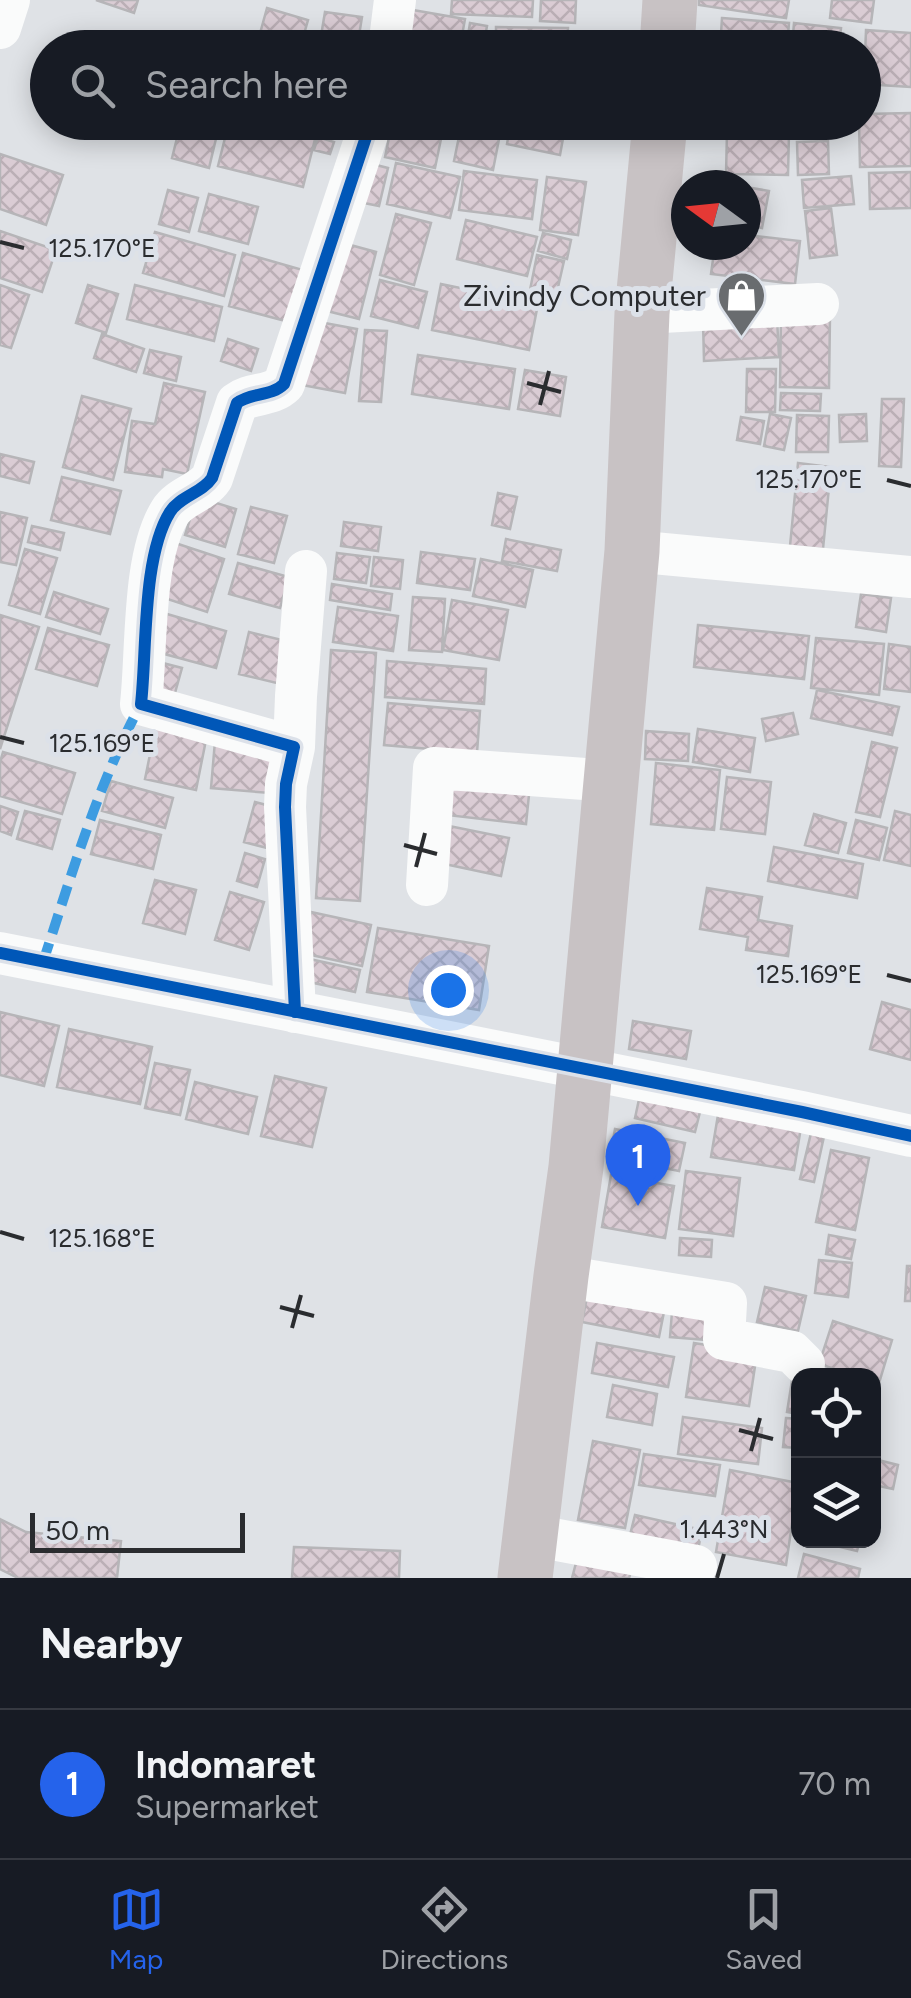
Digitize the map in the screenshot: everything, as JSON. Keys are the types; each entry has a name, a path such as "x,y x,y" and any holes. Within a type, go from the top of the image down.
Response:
{"highway":[{"path":"668,30 670,0"},
{"path":"528,1556 576,1167 612,781 632,551 642,313 658,140"}],"street":[{"path":"0,28 9,0"},
{"path":"391,30 395,0"},
{"path":"294,747 140,704 149,586 158,542 171,512 212,478 237,404 277,391 284,384 365,140"},
{"path":"642,313 818,304"},
{"path":"632,551 911,576"},
{"path":"295,1012 285,807 294,747 306,570"},
{"path":"427,885 434,768 612,781"},
{"path":"0,952 911,1136"},
{"path":"561,1276 726,1303 724,1339 792,1352 804,1364"},
{"path":"528,1556 696,1566"}],"building":[{"path":"96,0 138,0 134,13"},
{"path":"452,0 533,0 532,17 451,14"},
{"path":"541,0 576,0 575,23 540,21"},
{"path":"699,0 789,0 786,18 699,5"},
{"path":"832,0 874,0 871,23 830,18"},
{"path":"267,8 308,20 305,30 261,30"},
{"path":"413,10 465,19 463,30 409,30"},
{"path":"325,12 362,17 360,30 322,30"},
{"path":"722,18 789,23 788,30 721,30"},
{"path":"470,23 487,26 486,30 469,30"},
{"path":"794,23 841,28 841,30 793,30"},
{"path":"496,27 568,28 568,30"},
{"path":"881,31 911,33 911,87 881,85"},
{"path":"911,113 911,166 860,167 859,140 881,140 881,114"},
{"path":"176,140 216,140 209,168 172,158"},
{"path":"224,140 315,140 303,187 218,166"},
{"path":"317,140 334,142 330,154 314,150"},
{"path":"389,140 441,140 435,168 385,157"},
{"path":"458,140 499,140 493,170 454,161"},
{"path":"508,140 563,140 560,155 507,144"},
{"path":"727,140 789,140 788,175 726,170"},
{"path":"828,141 829,174 798,175 797,142"},
{"path":"0,154 63,175 46,225 0,209"},
{"path":"368,163 388,168 379,206 359,202"},
{"path":"396,163 460,177 450,218 387,204"},
{"path":"464,171 537,180 532,219 459,210"},
{"path":"911,172 911,208 870,209 869,173"},
{"path":"851,176 854,204 804,208 802,180"},
{"path":"547,177 586,182 578,235 540,230"},
{"path":"168,190 198,198 189,232 159,224"},
{"path":"761,190 769,191 761,228"},
{"path":"209,194 258,207 248,244 199,231"},
{"path":"831,208 837,255 810,258 805,211"},
{"path":"396,214 431,223 414,285 380,275"},
{"path":"466,220 537,237 527,276 457,259"},
{"path":"0,231 56,250 42,292 0,278"},
{"path":"155,232 235,255 224,296 143,273"},
{"path":"543,233 571,240 567,259 538,251"},
{"path":"761,237 800,241 795,284 711,274 713,260 761,260"},
{"path":"332,240 376,252 359,319 315,308"},
{"path":"243,253 303,270 289,322 229,306"},
{"path":"537,255 564,261 556,296 530,290"},
{"path":"380,280 427,292 418,328 371,316"},
{"path":"441,284 538,304 529,350 432,330"},
{"path":"0,285 29,295 11,348 0,345"},
{"path":"88,285 118,294 106,333 76,323"},
{"path":"135,285 222,307 214,341 127,319"},
{"path":"781,315 830,316 829,388 780,387"},
{"name":"Zivindy Computer","path":"777,318 779,357 704,361 703,321"},
{"path":"314,321 357,329 345,393 302,385"},
{"path":"365,330 387,331 381,402 359,401"},
{"path":"102,334 144,349 136,372 94,358"},
{"path":"228,339 258,349 251,371 221,361"},
{"path":"150,350 181,357 176,381 144,373"},
{"path":"418,355 515,369 509,409 412,394"},
{"path":"747,369 776,369 775,412 746,412"},
{"path":"525,370 566,377 560,416 518,409"},
{"path":"164,383 205,392 187,474 163,469 162,477 125,472 132,421 155,424"},
{"path":"781,393 821,394 820,411 780,410"},
{"path":"82,396 131,409 113,480 63,467"},
{"path":"882,399 904,399 901,467 879,466"},
{"path":"770,414 791,418 784,450 764,446"},
{"path":"866,414 867,441 840,442 839,415"},
{"path":"797,415 829,416 828,452 796,452"},
{"path":"741,417 764,421 760,444 737,440"},
{"path":"0,454 34,462 29,483 0,476"},
{"path":"798,463 831,467 823,549 790,546"},
{"path":"62,477 121,491 110,534 51,520"},
{"path":"498,493 517,497 510,529 492,525"},
{"path":"197,497 236,509 225,547 185,535"},
{"path":"251,507 287,516 274,563 238,554"},
{"path":"0,512 27,518 16,565 0,562"},
{"path":"344,522 381,527 378,551 341,546"},
{"path":"32,526 64,533 60,550 28,542"},
{"path":"506,539 561,550 557,571 502,561"},
{"path":"166,540 224,559 207,612 149,593"},
{"path":"25,549 57,558 40,614 9,605"},
{"path":"421,552 475,559 470,590 417,583"},
{"path":"337,553 370,557 366,583 334,579"},
{"path":"374,557 403,560 400,589 371,586"},
{"path":"481,559 533,570 525,607 473,596"},
{"path":"238,563 289,577 280,608 229,594"},
{"path":"332,584 392,594 390,610 330,600"},
{"path":"54,592 108,609 100,634 46,617"},
{"path":"861,594 891,598 886,632 856,627"},
{"path":"413,597 445,599 442,652 409,650"},
{"path":"452,600 508,610 499,660 443,650"},
{"path":"338,607 398,616 393,651 333,642"},
{"path":"167,614 226,631 216,668 157,652"},
{"path":"0,615 39,627 0,749"},
{"path":"698,625 809,636 804,679 694,667"},
{"path":"48,628 109,645 97,686 36,669"},
{"path":"249,632 294,643 285,685 239,674"},
{"path":"816,638 884,644 879,695 811,688"},
{"path":"889,644 911,647 911,692 884,689"},
{"path":"331,650 376,653 360,901 316,898"},
{"path":"155,661 182,668 173,700 147,693"},
{"path":"387,661 486,669 484,704 385,697"},
{"path":"817,690 899,707 892,735 811,718"},
{"path":"388,703 480,711 477,753 384,745"},
{"path":"793,713 798,734 766,741 762,719"},
{"path":"157,720 208,730 196,790 145,779"},
{"path":"698,729 755,738 750,772 693,762"},
{"path":"646,731 689,734 688,761 645,759"},
{"path":"215,741 274,747 270,793 211,788"},
{"path":"872,742 897,748 880,817 856,812"},
{"path":"3,752 75,773 62,814 0,796"},
{"path":"656,763 720,770 714,830 651,824"},
{"path":"451,777 530,785 526,824 447,815"},
{"path":"727,777 771,782 765,834 721,829"},
{"path":"111,781 173,798 165,828 102,811"},
{"path":"255,802 278,808 267,848 244,842"},
{"path":"0,806 18,812 11,835 0,831"},
{"path":"25,811 60,820 52,849 17,839"},
{"path":"895,811 911,815 911,866 884,860"},
{"path":"814,814 846,823 838,853 805,845"},
{"path":"100,820 161,835 153,869 91,854"},
{"path":"856,820 887,828 879,860 848,853"},
{"path":"449,826 509,838 501,876 440,863"},
{"path":"774,847 863,864 857,898 768,881"},
{"path":"245,853 265,859 257,887 237,881"},
{"path":"155,880 196,890 185,934 143,923"},
{"path":"707,888 762,897 758,920 792,926 788,956 746,950 748,937 700,929"},
{"path":"230,892 264,902 249,950 215,940"},
{"path":"311,912 371,925 362,966 302,953"},
{"path":"378,928 489,946 479,1010 367,992"},
{"path":"305,958 360,970 355,992 300,980"},
{"path":"882,1002 911,1010 911,1060 870,1049"},
{"path":"0,1012 59,1026 44,1086 0,1075"},
{"path":"633,1021 691,1031 686,1059 629,1049"},
{"path":"69,1029 152,1047 140,1104 57,1087"},
{"path":"155,1063 190,1070 180,1115 145,1108"},
{"path":"275,1076 326,1088 312,1147 261,1136"},
{"path":"195,1082 257,1097 248,1134 186,1119"},
{"path":"641,1090 702,1104 695,1132 635,1118"},
{"path":"718,1115 801,1127 794,1170 711,1157"},
{"path":"615,1129 685,1143 679,1171 610,1157"},
{"path":"812,1129 825,1132 814,1182 800,1179"},
{"path":"831,1150 869,1158 855,1230 816,1222"},
{"path":"686,1171 740,1178 733,1236 679,1229"},
{"path":"611,1175 674,1186 665,1238 602,1227"},
{"path":"829,1235 855,1240 851,1259 826,1254"},
{"path":"680,1238 712,1240 711,1257 679,1255"},
{"path":"819,1260 852,1263 848,1297 815,1293"},
{"path":"907,1266 911,1266 911,1301 905,1301"},
{"path":"589,1287 666,1302 659,1337 582,1322"},
{"path":"765,1287 806,1296 798,1331 757,1322"},
{"path":"672,1312 720,1316 718,1341 670,1337"},
{"path":"833,1321 892,1340 881,1376 881,1368 831,1368 819,1364"},
{"path":"597,1343 674,1357 668,1387 592,1373"},
{"path":"694,1343 757,1353 749,1406 686,1397"},
{"path":"613,1385 657,1394 652,1425 607,1417"},
{"path":"683,1417 762,1428 758,1464 678,1454"},
{"path":"786,1418 791,1418 791,1448 783,1447"},
{"path":"593,1441 640,1450 625,1528 578,1520"},
{"path":"644,1454 720,1465 715,1496 639,1485"},
{"path":"881,1461 898,1465 893,1489 881,1486"},
{"path":"730,1470 791,1482 786,1565 716,1552"},
{"path":"635,1515 702,1530 698,1550 630,1535"},
{"path":"0,1519 26,1532 121,1541 117,1578 18,1578 0,1569"},
{"path":"294,1547 400,1551 399,1578 292,1578"},
{"path":"580,1548 634,1562 629,1578 572,1578"},
{"path":"804,1554 860,1569 858,1578 798,1578"}],"marked path":[{"path":"43,962 98,798 141,704"}],"cycle path":[{"path":"295,1012 285,807 294,747 141,704 147,605 161,531 174,507 212,478 237,403 284,384 365,140"},
{"path":"0,953 911,1136"}],"place":[{"name":"Zivindy Computer","path":"741,338"},
{"name":"Indomaret","path":"638,1206"}]}
